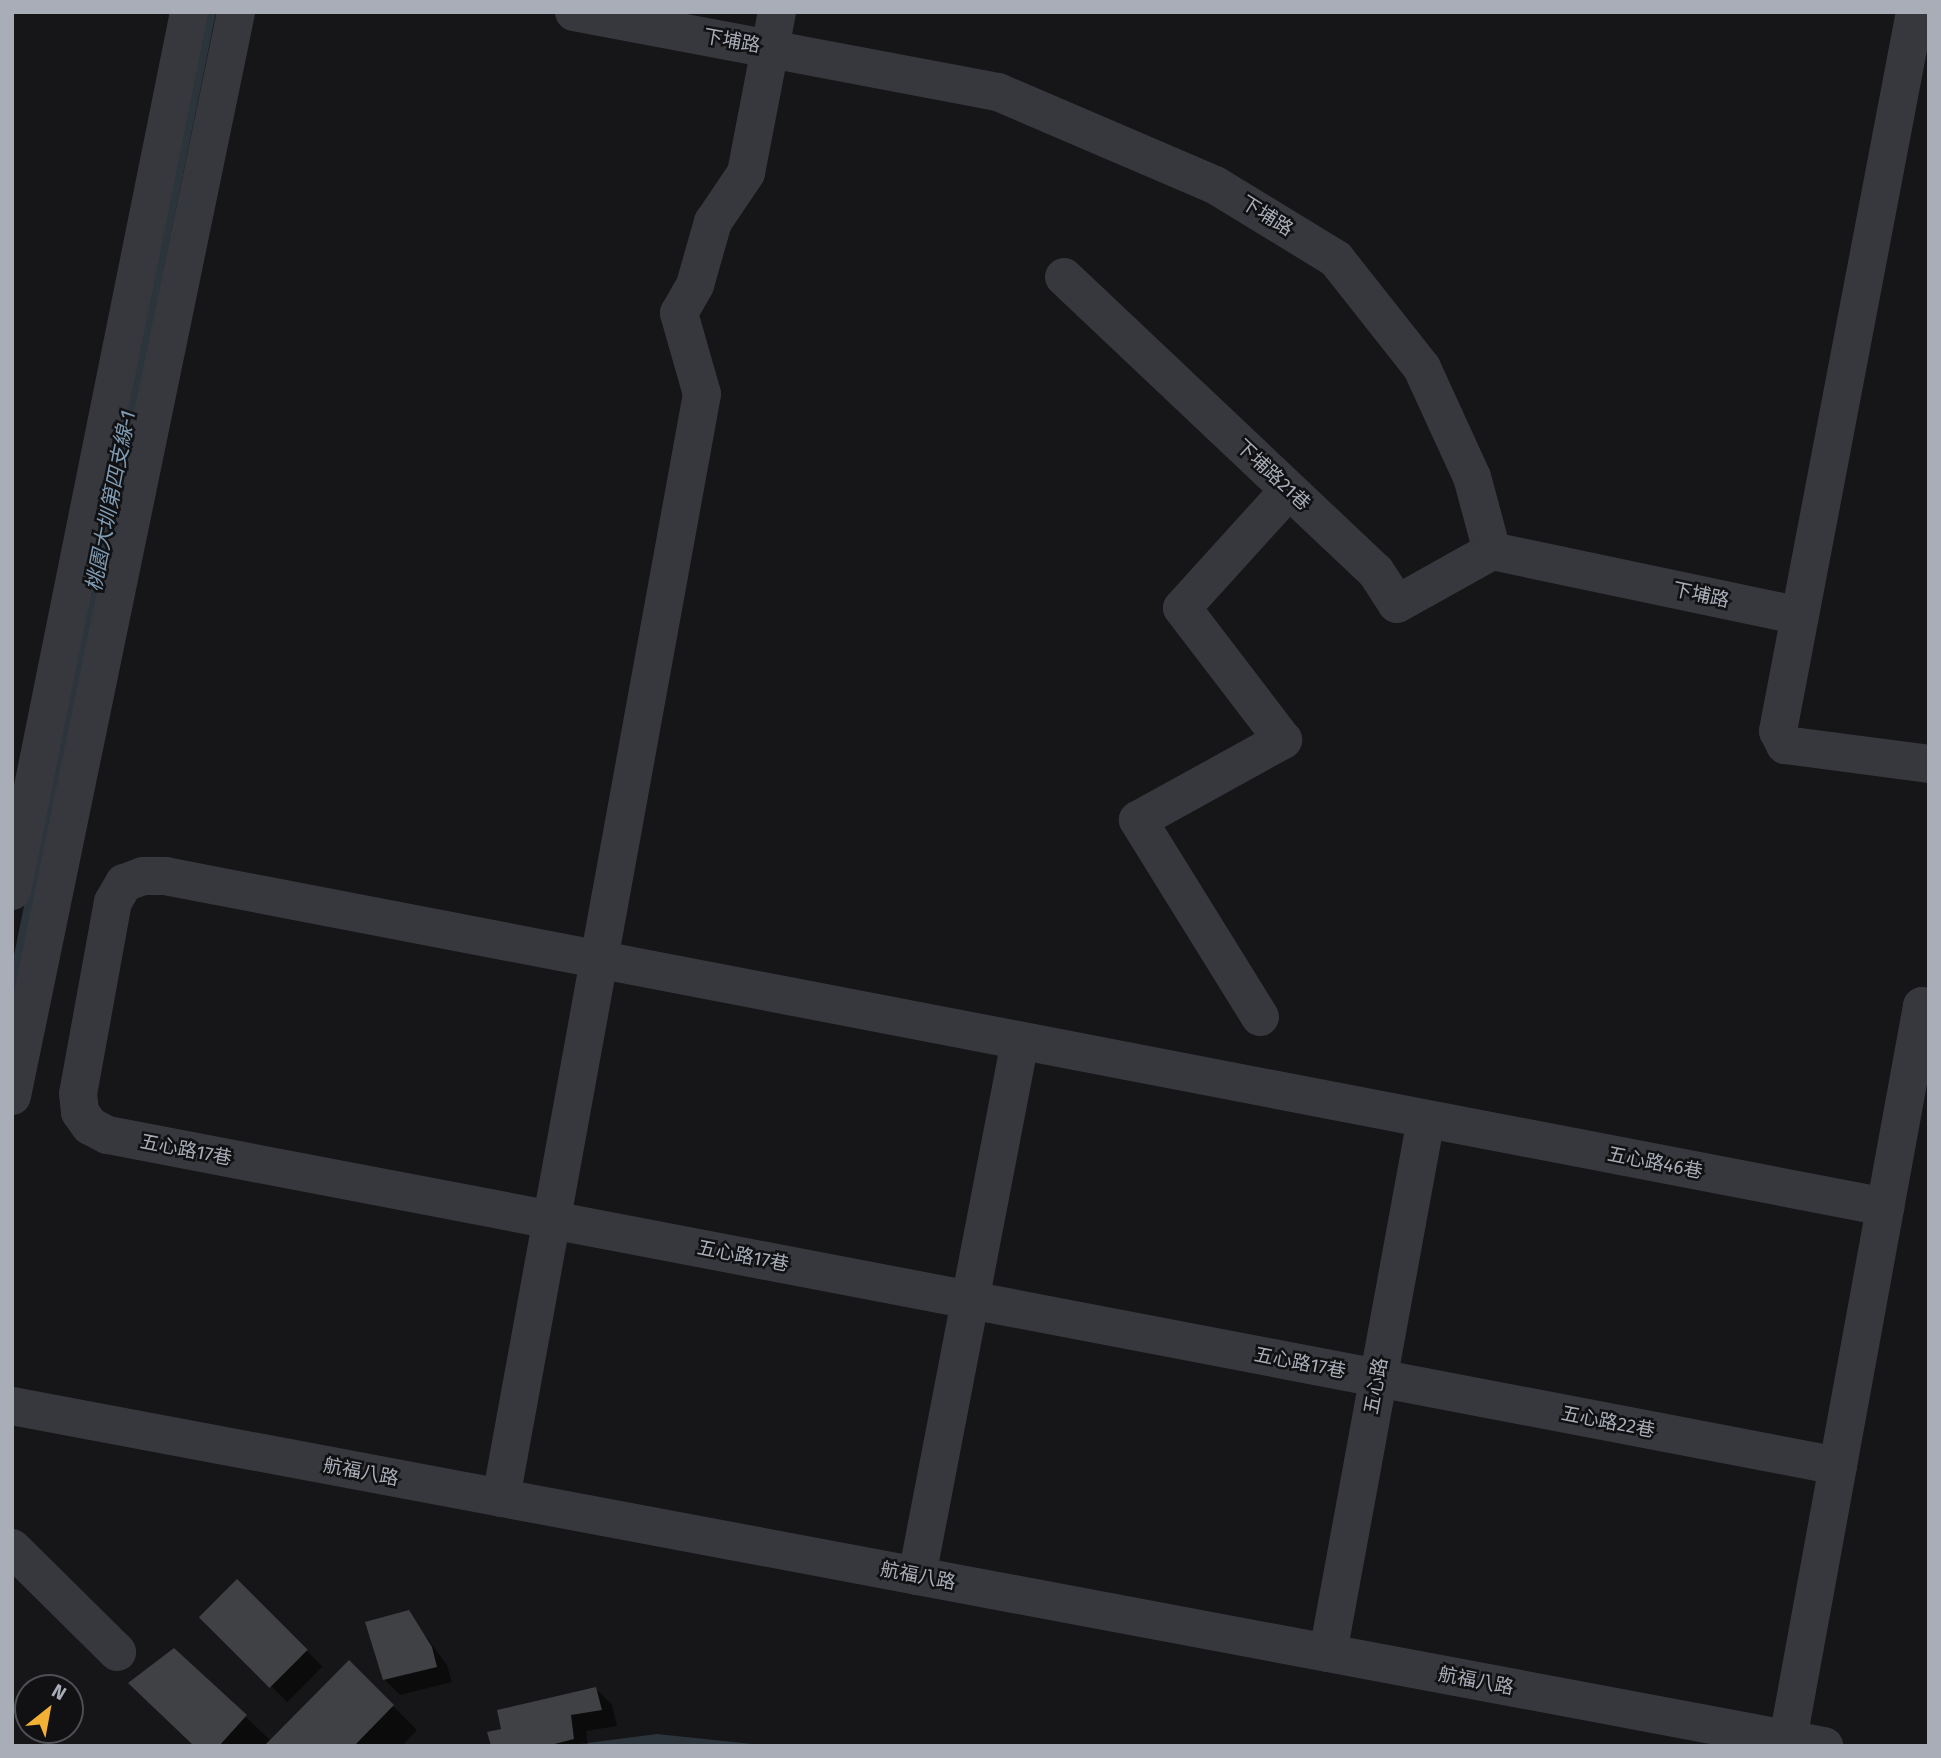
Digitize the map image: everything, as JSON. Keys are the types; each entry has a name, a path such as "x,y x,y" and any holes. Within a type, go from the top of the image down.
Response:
{"street":[{"path":"12,891 189,12"},
{"path":"12,1096 236,12"},
{"name":"下埔路","path":"574,12 774,30 998,92 1215,185 1336,259 1422,368 1472,477 1492,551 1797,615"},
{"path":"1916,12 1797,615 1778,731 1785,745 1929,764"},
{"path":"501,1498 702,394 679,313 695,285 713,222 746,173 774,30"},
{"name":"下埔路21巷","path":"1064,276 1376,572 1396,604 1492,551"},
{"path":"1260,1017 1139,820 1283,740 1182,608 1289,490"},
{"name":"五心路46巷","path":"107,1135 90,1126 80,1112 78,1094 113,902 124,883 143,876 165,876 1885,1207"},
{"path":"1806,1742 1838,1466 1925,1007"},
{"path":"917,1576 1020,1041"},
{"name":"五心路","path":"1328,1653 1426,1119"},
{"name":"五心路17巷","path":"107,1135 1378,1378"},
{"name":"五心路22巷","path":"1378,1378 1838,1466"},
{"name":"航福八路","path":"12,1406 1806,1742"},
{"path":"12,1548 117,1652"}],"shaded area":[{"path":"657,1734 771,1746 564,1746"}],"building":[{"path":"237,1579 308,1650 270,1688 199,1617"},
{"path":"409,1610 432,1647 437,1667 383,1680 365,1622"},
{"path":"174,1648 247,1715 219,1746 194,1746 128,1683"},
{"path":"349,1660 394,1705 354,1746 264,1746"},
{"path":"596,1687 602,1710 571,1715 574,1739 547,1746 491,1746 487,1732 501,1729 497,1710"}],"waterway":[{"name":"桃園大圳第四支線-1","path":"12,990 211,12"}]}
